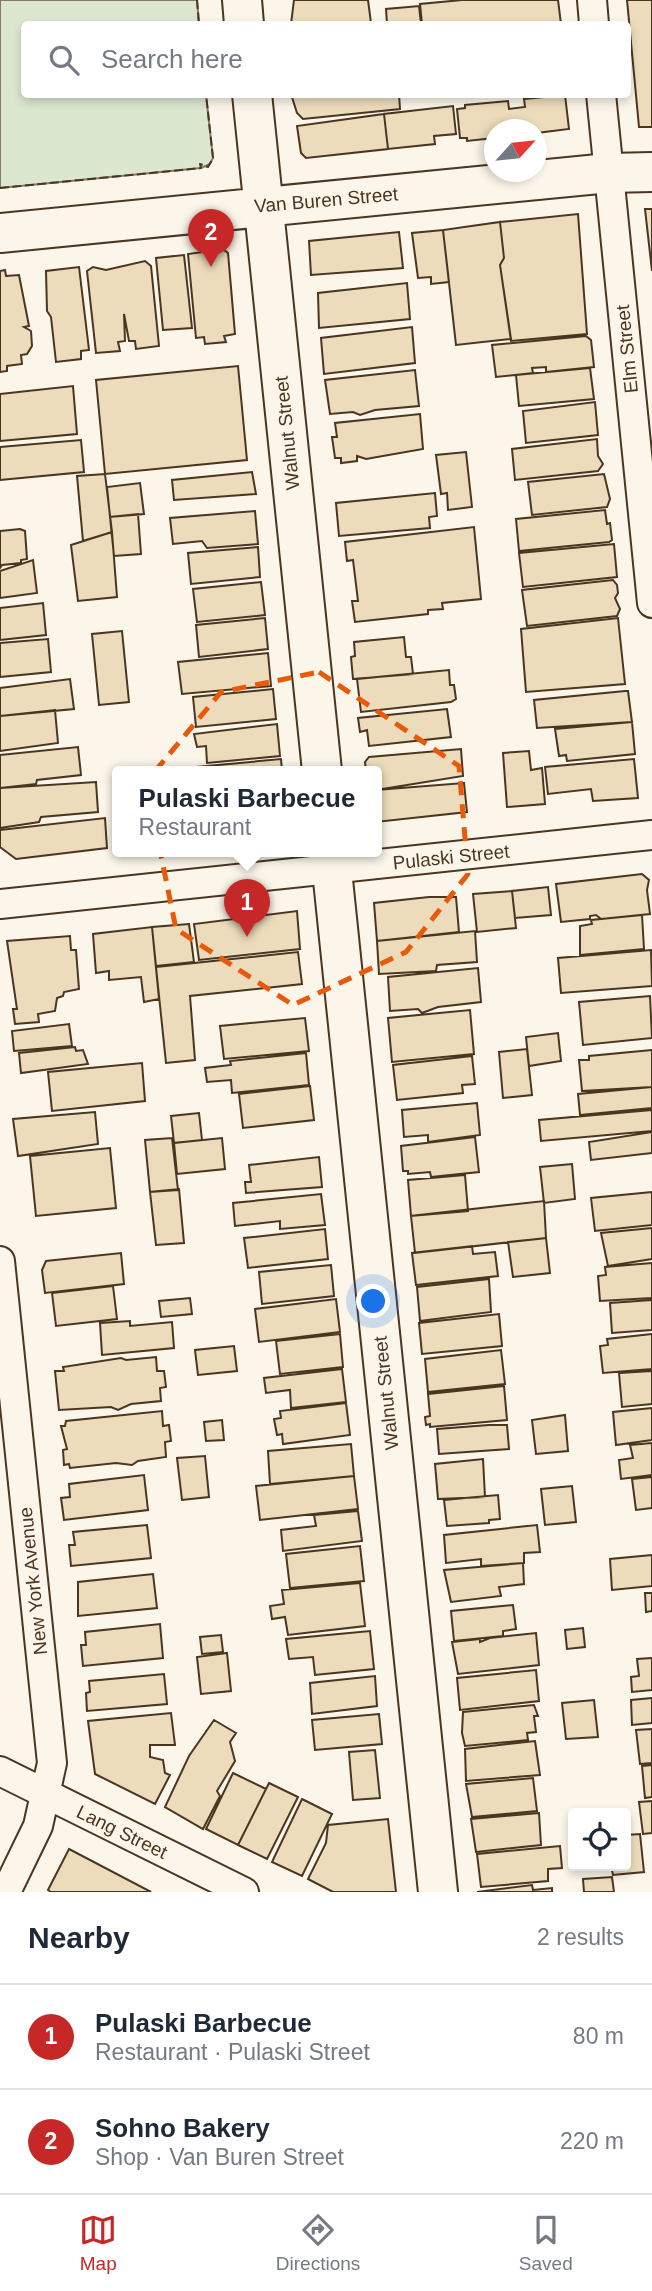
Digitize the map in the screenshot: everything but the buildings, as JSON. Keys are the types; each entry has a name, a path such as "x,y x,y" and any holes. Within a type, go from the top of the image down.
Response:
{"street":[{"path":"242,0 244,21"},
{"path":"592,0 594,21"},
{"name":"Walnut Street","path":"252,98 320,766"},
{"name":"Elm Street","path":"601,98 652,603"},
{"name":"Van Buren Street","path":"0,233 263,205 609,173 652,172"},
{"name":"Pulaski Street","path":"382,856 652,835"},
{"name":"Pulaski Street","path":"0,904 370,857"},
{"name":"Walnut Street","path":"331,860 439,1892"},
{"name":"New York Avenue","path":"0,1261 52,1763 38,1826 6,1892"},
{"name":"Lang Street","path":"0,1771 244,1892"}],"highlighted area":[{"path":"319,672 459,766 468,874 406,952 293,1005 176,929 146,782 221,692"}],"green space":[{"path":"0,0 197,0 199,21 21,21 21,98 206,98 213,158 210,164 201,168 0,188"}],"fence":[{"path":"197,0 199,21"},
{"path":"0,188 201,168 200,164 208,167 213,158 206,98"}],"place":[{"name":"Sohno Bakery","path":"211,267"},
{"name":"Pulaski Barbecue","path":"247,937"}]}
